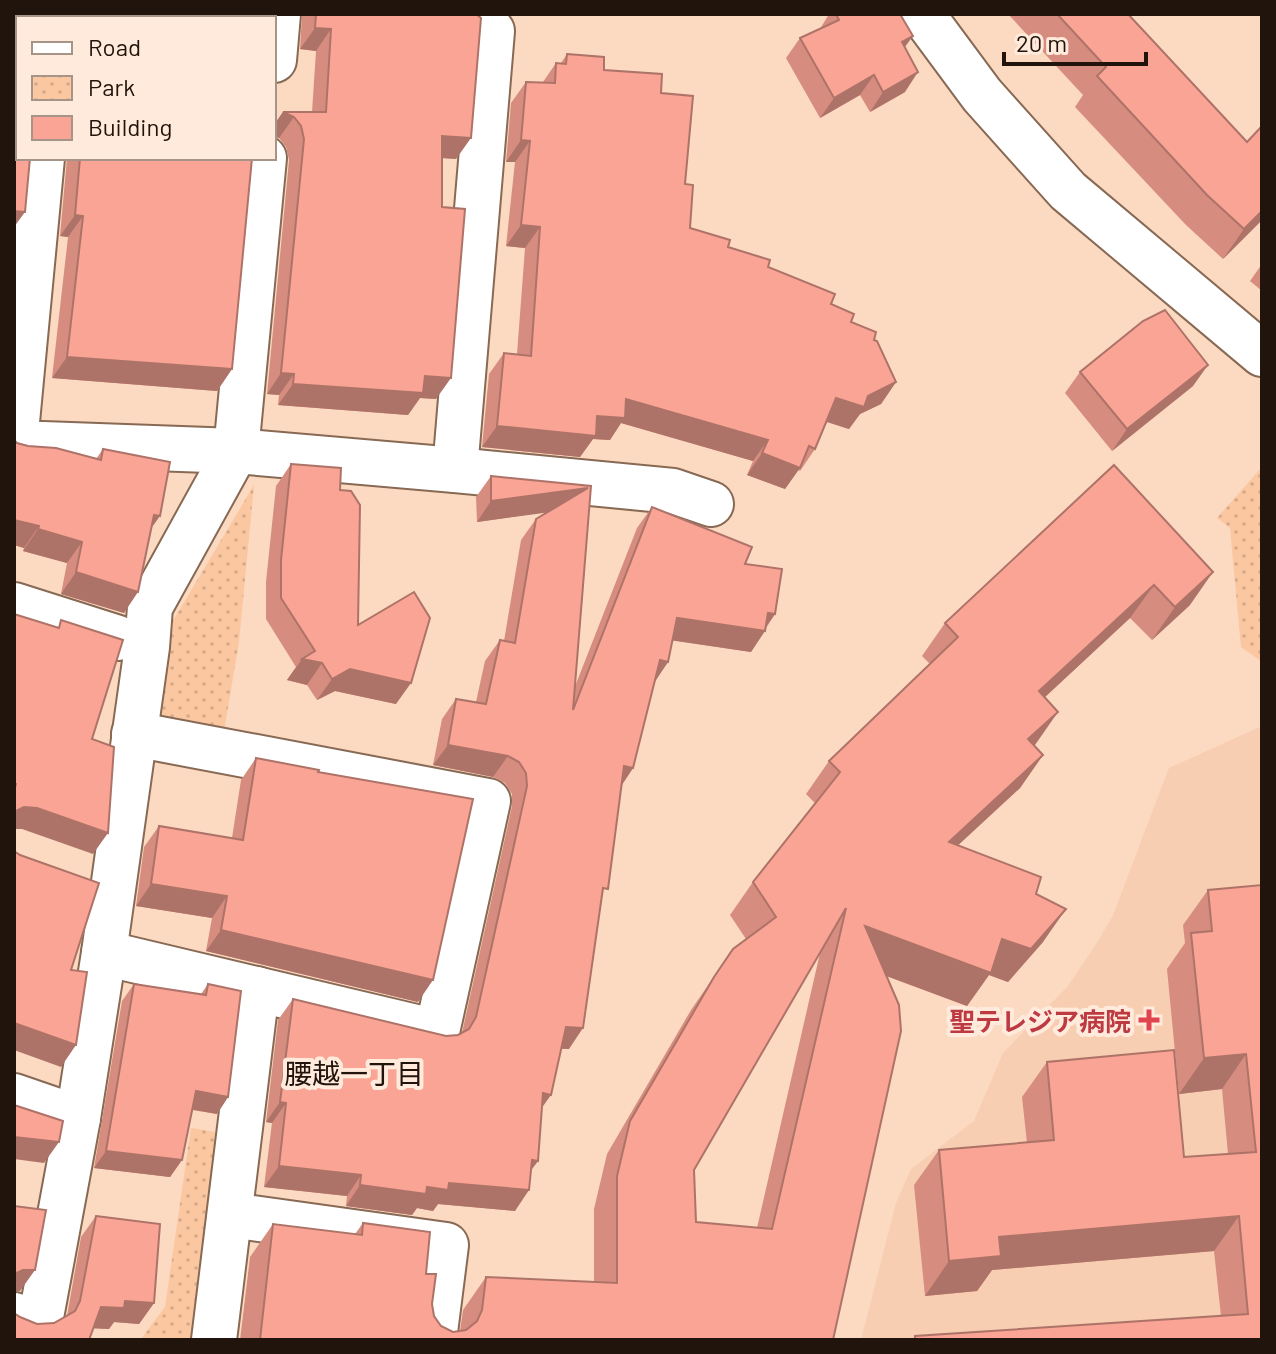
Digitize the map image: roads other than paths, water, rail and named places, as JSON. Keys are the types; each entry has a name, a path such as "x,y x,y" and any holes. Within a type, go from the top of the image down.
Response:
{"street":[{"path":"276,37 278,14"},
{"path":"455,470 492,31 479,14"},
{"path":"922,14 982,95 1068,191 1262,354"},
{"path":"42,160 15,443 236,451 455,470 673,491 711,504"},
{"path":"14,1315 31,1321 41,1317 78,1118 104,953 150,607 236,451 264,160"},
{"path":"14,605 147,647"},
{"path":"104,953 437,1032 488,801 134,734"},
{"path":"71,873 113,888"},
{"path":"214,1340 257,989"},
{"path":"14,1096 78,1118"},
{"path":"230,1215 446,1245 434,1340"}],"place":[{"name":"聖テレジア病院","path":"1149,1020"}],"district":[{"name":"腰越一丁目","path":"354,1073"}]}
